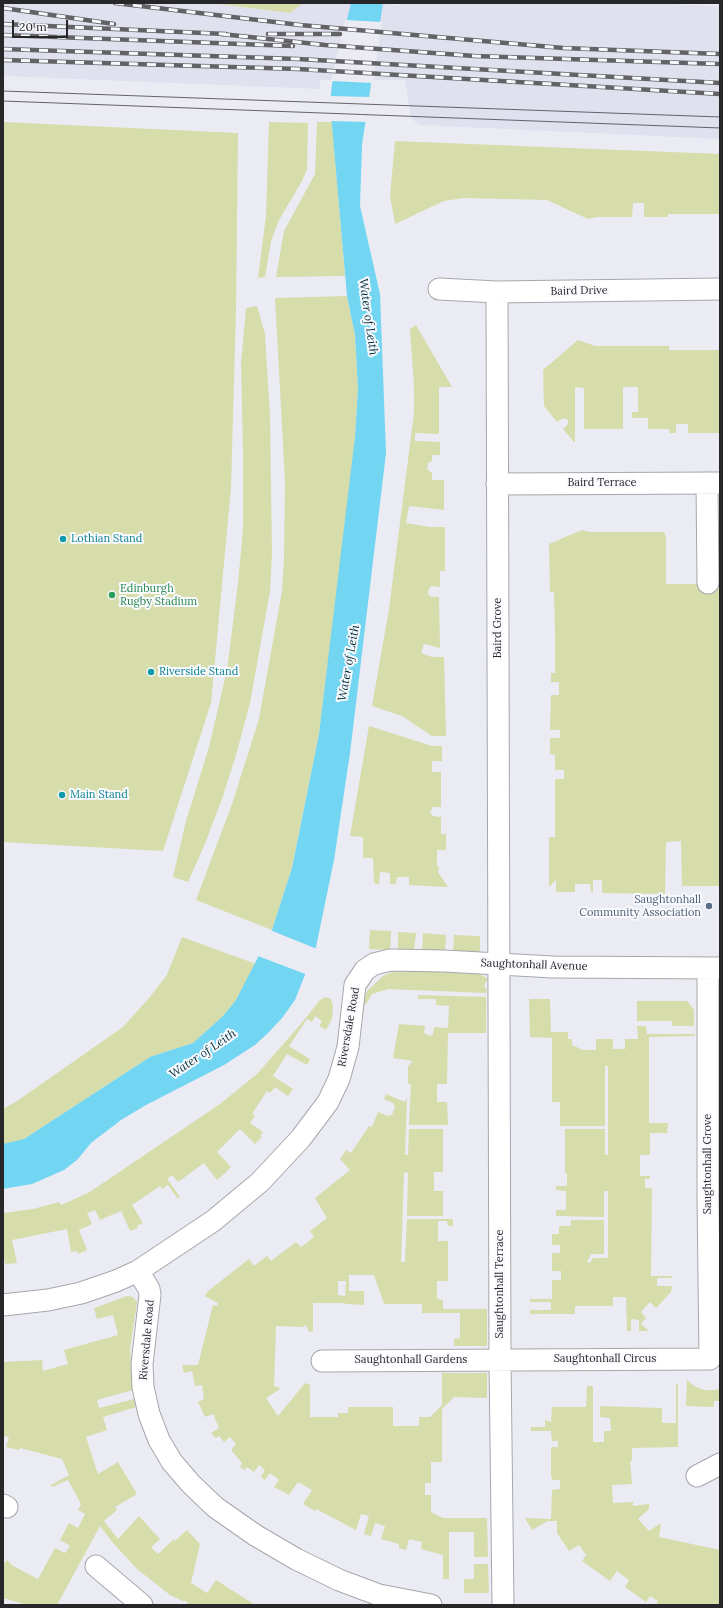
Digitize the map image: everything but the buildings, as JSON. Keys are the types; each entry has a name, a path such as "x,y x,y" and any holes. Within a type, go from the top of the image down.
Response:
{"street":[{"name":"Baird Drive","path":"439,289 497,292 720,289"},
{"name":"Baird Grove","path":"497,292 500,964"},
{"name":"Baird Terrace","path":"497,484 713,483 708,583"},
{"name":"Saughtonhall Avenue","path":"357,981 365,970 381,961 444,961 561,967 714,968"},
{"name":"Saughtonhall Terrace","path":"500,964 500,1360 503,1605"},
{"name":"Saughtonhall Grove","path":"710,1359 714,1197 714,968"},
{"name":"Riversdale Road","path":"357,981 354,991 348,1048 343,1066 333,1091 320,1115 280,1161 236,1204 138,1271 149,1289 150,1295 142,1364 143,1387 149,1414 159,1440 172,1462 191,1484 215,1507 255,1535 296,1559 339,1580 380,1595 431,1605"},
{"path":"3,1305 48,1300 82,1293 116,1281 138,1271"},
{"name":"Saughtonhall Circus","path":"500,1360 710,1359"},
{"name":"Saughtonhall Gardens","path":"322,1361 500,1360"},
{"path":"697,1476 720,1464"},
{"path":"96,1566 142,1605"}],"shaded area":[{"path":"3,3 210,3 290,13 303,3 372,3 402,5 404,3 639,3 720,6 720,139 419,125 411,118 405,80 320,80 320,89 3,76"}],"green space":[{"path":"210,3 303,3 290,13"},
{"path":"3,122 238,133 236,309 231,488 211,703 163,851 3,842"},
{"path":"269,122 308,123 307,169 302,181 279,220 271,241 265,277 258,278 266,216"},
{"path":"317,122 332,122 345,276 276,277 284,231 315,174"},
{"path":"395,141 720,154 720,214 668,214 668,217 644,217 644,203 633,203 632,217 597,217 588,219 547,200 464,198 444,201 395,224 390,196"},
{"path":"347,296 355,335 358,389 355,437 343,544 319,734 292,868 272,930 196,900 232,804 259,719 282,591 285,482 275,298"},
{"path":"257,306 265,334 270,417 272,553 270,591 250,703 236,755 222,799 188,882 173,877 186,821 209,747 227,670 243,529 241,363 246,308"},
{"path":"416,325 452,387 439,387 439,434 415,433 415,441 440,442 440,455 432,455 432,461 428,463 427,469 432,473 432,480 444,480 444,510 409,506 406,523 430,527 445,527 445,571 440,571 440,587 431,586 428,594 431,597 439,597 440,648 424,644 421,653 432,657 444,657 446,736 432,736 402,716 372,706 389,609 414,413 414,386 410,329"},
{"path":"578,340 595,346 669,346 669,350 720,350 720,433 688,433 688,424 676,424 676,433 670,433 669,429 648,429 648,418 632,418 632,412 638,412 638,387 623,387 623,429 584,429 584,388 575,387 574,442 563,429 568,424 568,420 563,418 557,422 544,406 543,370"},
{"path":"582,530 589,532 664,532 666,537 666,584 720,584 720,886 682,886 681,841 666,842 665,894 602,893 602,880 593,880 593,892 591,892 590,884 575,884 575,892 556,892 556,880 549,887 549,837 555,837 555,779 564,779 564,770 555,770 555,755 550,754 550,738 560,738 560,730 550,730 551,695 559,695 559,682 551,682 551,673 555,673 555,633 554,592 550,592 549,544"},
{"path":"369,726 432,746 442,746 442,761 432,761 432,772 441,772 441,807 433,807 430,812 433,816 441,817 441,834 446,834 446,850 437,850 437,866 439,866 438,872 448,887 409,885 409,877 397,877 396,884 390,884 390,873 380,872 379,884 374,883 373,858 363,858 363,837 350,836"},
{"path":"370,930 391,931 390,950 369,949"},
{"path":"398,932 416,933 414,951 398,951"},
{"path":"423,933 446,935 445,953 422,952"},
{"path":"454,935 480,936 480,955 453,954"},
{"path":"182,937 256,964 236,1000 223,1016 193,1043 150,1057 24,1139 3,1144 3,1109 17,1101 123,1027 167,975"},
{"path":"410,970 480,974 488,979 484,986 487,990 486,993 388,989 372,994 366,1004 362,1004 367,991 383,976 394,971 402,972"},
{"path":"418,995 486,997 486,1033 448,1033 447,1084 437,1084 437,1102 447,1102 448,1125 409,1125 411,1084 408,1084 408,1066 413,1061 393,1058 399,1024 425,1026 424,1033 430,1036 433,1034 434,1027 448,1028 449,1006 436,1005 436,999 418,999"},
{"path":"326,997 331,999 333,1006 332,1019 326,1030 319,1026 322,1021 315,1016 312,1022 307,1019 289,1046 310,1059 307,1065 287,1054 273,1076 293,1089 288,1096 275,1087 270,1093 267,1091 252,1114 255,1116 250,1123 263,1132 260,1136 262,1137 255,1144 240,1129 217,1152 231,1167 217,1180 204,1163 178,1182 172,1175 167,1179 180,1197 178,1199 168,1185 162,1189 160,1186 132,1205 143,1223 137,1226 138,1228 130,1231 121,1211 100,1220 95,1210 87,1213 92,1224 79,1230 87,1250 78,1254 77,1251 71,1252 67,1229 12,1240 17,1263 5,1264 3,1250 3,1213 33,1209 59,1202 61,1205 88,1193 109,1179 220,1104 257,1074 320,1000"},
{"path":"529,999 550,999 551,1032 568,1032 568,1039 572,1039 572,1045 583,1050 596,1050 596,1039 613,1039 613,1049 625,1049 625,1039 638,1039 637,1026 646,1026 647,1034 695,1034 695,1036 649,1037 649,1123 668,1123 667,1133 650,1133 650,1155 640,1155 640,1176 650,1176 650,1179 645,1179 645,1188 652,1188 651,1276 672,1276 672,1278 657,1278 657,1286 672,1286 671,1292 656,1308 650,1302 641,1312 646,1318 641,1324 649,1331 639,1331 639,1320 631,1319 631,1331 627,1331 626,1297 613,1297 613,1306 575,1306 575,1314 530,1314 530,1310 551,1310 551,1302 530,1302 530,1299 552,1299 552,1280 561,1280 561,1271 552,1271 552,1253 560,1253 560,1245 552,1245 552,1234 559,1234 559,1226 571,1226 571,1220 604,1220 604,1254 591,1254 587,1262 590,1263 593,1258 608,1258 608,1191 604,1191 604,1217 556,1216 556,1210 566,1210 566,1191 556,1190 556,1186 567,1186 567,1173 565,1173 565,1129 605,1129 605,1155 608,1155 608,1066 605,1066 605,1126 560,1126 560,1102 552,1102 552,1038 530,1037"},
{"path":"637,1001 687,1001 694,1010 694,1026 672,1026 672,1021 637,1021"},
{"path":"386,1094 405,1102 407,1098 405,1155 408,1155 409,1129 443,1129 443,1172 434,1172 434,1191 443,1191 443,1216 407,1216 408,1173 404,1172 401,1262 405,1262 407,1219 453,1219 453,1226 448,1226 447,1221 438,1221 438,1241 448,1241 448,1281 437,1281 437,1299 443,1300 443,1309 487,1309 487,1346 454,1346 454,1339 460,1338 460,1313 422,1313 422,1304 384,1304 374,1275 349,1275 349,1291 364,1291 364,1305 345,1303 313,1303 313,1331 309,1332 306,1325 303,1327 276,1326 274,1386 280,1389 266,1398 278,1416 305,1383 310,1385 310,1417 338,1417 338,1413 348,1413 348,1407 393,1407 393,1426 419,1426 419,1417 430,1417 442,1405 442,1373 487,1373 487,1398 454,1397 442,1409 442,1462 431,1462 431,1483 425,1483 425,1495 431,1495 431,1512 443,1518 487,1518 488,1557 474,1557 474,1532 449,1532 449,1579 443,1579 443,1555 421,1549 422,1542 409,1539 406,1550 399,1548 399,1544 381,1539 385,1526 375,1523 371,1536 364,1534 369,1516 361,1514 356,1530 316,1509 315,1511 303,1504 312,1490 298,1482 289,1495 274,1487 279,1480 270,1473 265,1480 261,1477 265,1470 259,1465 254,1472 247,1467 245,1470 240,1467 242,1463 231,1450 236,1444 230,1437 224,1442 219,1436 216,1438 211,1433 219,1428 213,1414 205,1417 198,1402 204,1399 202,1385 195,1386 192,1371 184,1373 182,1365 198,1365 213,1305 217,1306 218,1303 205,1296 208,1291 249,1259 254,1266 267,1256 271,1261 296,1242 301,1247 314,1237 310,1231 327,1218 315,1198 350,1170 340,1159 346,1150 351,1153 369,1126 372,1127 378,1112 388,1116 392,1115 395,1107 393,1103 384,1099","holes":["338,1281 346,1281 345,1296 338,1295"]},
{"path":"127,1296 133,1297 137,1302 130,1349 133,1390 97,1400 99,1408 134,1399 136,1407 103,1417 107,1430 86,1437 98,1474 118,1462 137,1494 115,1507 117,1510 104,1521 118,1539 139,1516 160,1539 151,1547 158,1554 174,1539 175,1541 187,1530 200,1544 191,1583 207,1593 216,1580 255,1605 187,1605 187,1601 183,1601 170,1595 137,1569 100,1526 57,1605 27,1605 3,1598 3,1564 7,1560 13,1566 38,1579 55,1548 65,1553 70,1546 60,1540 69,1523 78,1528 85,1514 78,1510 81,1504 68,1480 52,1487 51,1485 69,1475 62,1459 20,1448 19,1450 6,1447 9,1437 3,1436 3,1362 42,1360 43,1371 68,1364 64,1350 118,1335 113,1315 97,1319 94,1308"},
{"path":"687,1380 694,1386 704,1390 720,1389 720,1401 714,1401 714,1407 686,1406"},
{"path":"676,1384 678,1384 678,1447 632,1448 632,1461 630,1461 632,1484 612,1485 613,1503 633,1502 633,1506 649,1504 649,1509 638,1519 649,1531 661,1523 659,1537 720,1550 720,1605 658,1605 656,1604 658,1601 650,1596 646,1602 625,1587 629,1580 617,1571 610,1581 582,1561 586,1555 579,1545 569,1551 557,1533 557,1521 548,1521 532,1530 525,1518 551,1519 552,1490 560,1489 560,1480 552,1480 551,1475 551,1447 558,1447 558,1441 552,1441 551,1431 531,1431 531,1427 545,1427 545,1420 551,1422 552,1407 586,1407 587,1386 593,1386 593,1442 604,1442 604,1431 611,1431 610,1418 600,1417 600,1406 662,1408 662,1423 676,1423"},
{"path":"474,1564 488,1564 489,1593 464,1593 464,1579 474,1579"}],"water":[{"name":"Water of Leith","path":"351,3 383,3 362,145 360,206 380,294 386,453 350,753 334,860 316,947 295,1000 282,1018 255,1045 224,1065 146,1105 121,1120 91,1143 77,1160 64,1170 32,1184 3,1189 3,1144 24,1139 150,1057 193,1043 223,1016 236,1000 272,930 292,868 319,734 355,437 358,389 355,335 347,296 330,103 332,84"}],"pier":[{"path":"345,20 382,22 373,83 331,81"},
{"path":"329,96 371,97 368,122 330,121"},
{"path":"270,930 317,949 308,975 258,956"}],"tram line":[{"path":"3,91 720,117"},
{"path":"3,101 720,128"}],"railway":[{"path":"115,3 300,25 563,48 720,54"},
{"path":"3,8 114,24"},
{"path":"3,24 226,34"},
{"path":"221,34 325,45 474,56 720,64"},
{"path":"268,34 340,34"},
{"path":"3,35 293,46"},
{"path":"3,49 298,59 720,83"},
{"path":"3,60 298,69 720,94"}],"place":[{"name":"Lothian Stand","path":"63,539"},
{"name":"Edinburgh Rugby Stadium","path":"112,595"},
{"name":"Riverside Stand","path":"151,672"},
{"name":"Main Stand","path":"62,795"},
{"name":"Saughtonhall Community Association","path":"709,906"}]}
